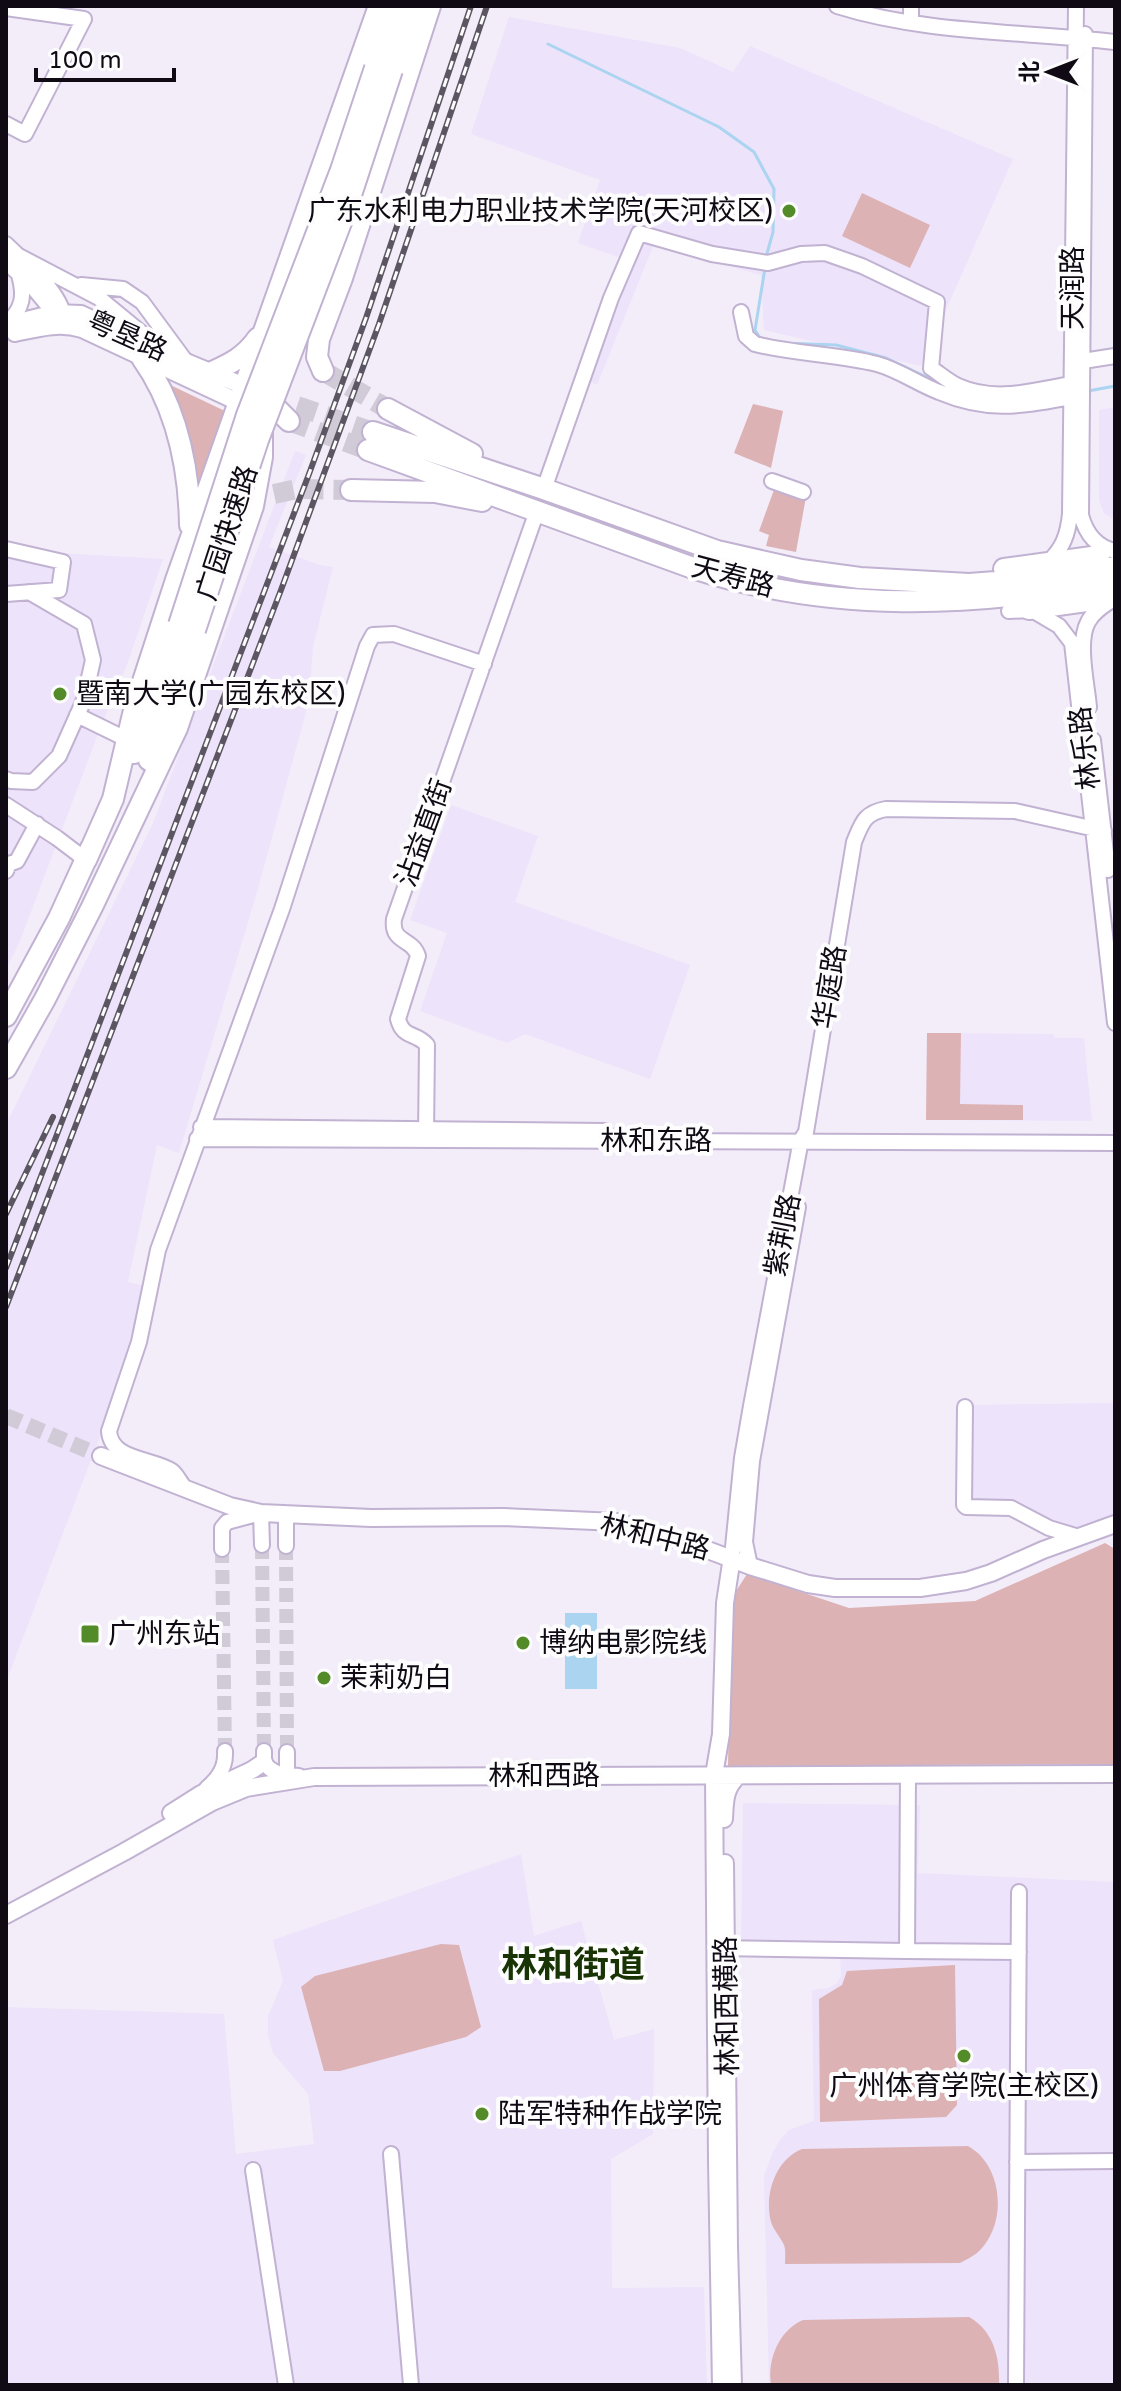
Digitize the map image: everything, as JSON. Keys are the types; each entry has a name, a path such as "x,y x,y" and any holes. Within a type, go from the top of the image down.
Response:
{"highway":[{"path":"6,1016 59,918 113,799 135,706 202,506 379,6"},
{"name":"广园快速路","path":"113,799 187,628 348,204 384,69 395,6"},
{"name":"广园快速路","path":"384,69 413,6"},
{"path":"323,371 317,357 319,339 360,225 430,6"},
{"path":"310,206 313,226 325,237 345,236 360,225"},
{"path":"287,271 287,294 298,308 314,308 337,291"},
{"path":"210,373 244,355 267,325"},
{"path":"6,1068 58,975 177,728 247,526 262,457 277,408 264,360 267,325"},
{"path":"142,358 171,410 185,469 191,539"},
{"path":"241,394 277,408"},
{"path":"223,444 240,424 277,408"},
{"path":"388,409 544,489"},
{"name":"天寿路","path":"1115,567 1050,578 989,583 860,578 775,565 717,551 544,489 370,441 537,511 705,571 759,586 816,596 890,603 993,600 1115,582"},
{"path":"351,490 435,492 537,511"},
{"path":"247,526 274,494"},
{"path":"202,506 222,499 233,503 240,509 247,526"},
{"path":"652,553 660,531"},
{"path":"897,580 1115,552"},
{"path":"890,603 952,612 1009,611 1115,598"},
{"name":"广园快速路","path":"6,1046 108,849 150,757 187,628"},
{"path":"58,975 108,849"}],"main road":[{"name":"粤垦路","path":"6,335 46,326 61,317"},
{"name":"粤垦路","path":"61,317 142,358 241,394"},
{"name":"粤垦路","path":"6,324 61,317 94,319 210,373 241,394"},
{"name":"林和中路","path":"101,1456 230,1506 261,1513 617,1522 808,1584 835,1588 920,1588 979,1577 1115,1523"},
{"path":"1086,1534 1115,1531"},
{"name":"紫荆路","path":"714,1775 721,1734 725,1603 732,1557"},
{"path":"6,1904 142,1831 201,1794 234,1779 264,1756"},
{"name":"林和西路","path":"6,1915 236,1791 314,1777 1115,1774"},
{"name":"林和西横路","path":"714,1775 733,2385"},
{"name":"林和西横路","path":"721,2385 720,1948 725,1802 729,1785 738,1776"}],"street":[{"path":"837,6 911,22 985,32 1115,42"},
{"path":"911,6 911,22"},
{"name":"天润路","path":"1047,563 1055,556 1068,532 1077,390 1083,361 1080,38 1076,6"},
{"name":"天润路","path":"1085,6 1080,38 1077,390 1081,515 1090,537 1100,546 1115,552"},
{"path":"6,8 84,19 25,134 6,124"},
{"path":"544,489 611,298 639,233 712,254 768,263 801,254 825,253 888,277 937,302 931,368 958,386 992,395 1077,390"},
{"path":"11,258 77,285 120,313 169,355"},
{"path":"11,258 57,298 61,317"},
{"path":"6,324 18,312 23,290 11,258"},
{"path":"77,285 123,289 142,302 187,363"},
{"path":"741,312 746,336 755,344 837,355 881,365 941,393 990,407 1022,405 1077,390"},
{"path":"1083,361 1115,356"},
{"path":"772,481 803,492"},
{"name":"沾益直街","path":"426,1135 427,1045 407,1034 400,1027 398,1019 418,956 415,949 396,936 393,929 398,905 537,511"},
{"path":"6,549 63,562 59,590 6,594"},
{"path":"6,779 33,782 59,756 84,700 93,660 84,624 29,592"},
{"name":"林乐路","path":"1115,598 1094,613 1086,625 1083,638 1115,1023"},
{"name":"林乐路","path":"1009,611 1032,610 1059,626 1072,643 1099,830 1111,866 1115,930"},
{"path":"184,1487 170,1470 124,1453 113,1444 109,1431 139,1342 158,1250 282,909 367,646 373,635 394,634 484,664"},
{"path":"77,715 126,739"},
{"path":"6,805 86,860"},
{"name":"华庭路","path":"806,1138 854,842 864,820 874,812 886,809 1015,811 1099,830"},
{"path":"6,871 9,864 17,861 37,824"},
{"name":"林和东路","path":"199,1133 1115,1143"},
{"name":"林和东路","path":"806,1138 1115,1133"},
{"name":"紫荆路","path":"732,1557 742,1458 751,1406 806,1138"},
{"name":"紫荆路","path":"750,1566 745,1531 752,1461 806,1138"},
{"path":"965,1407 964,1505 1011,1508 1041,1524 1086,1534"},
{"path":"222,1549 222,1528 227,1522 261,1513 262,1545"},
{"path":"286,1515 286,1546"},
{"path":"1041,1524 1043,1550"},
{"path":"287,1752 287,1775"},
{"path":"201,1794 215,1781 225,1756 229,1774 234,1779 259,1785"},
{"path":"264,1756 272,1771 314,1777"},
{"path":"907,1951 908,1775"},
{"path":"1016,2385 1019,1892"},
{"path":"720,1948 1019,1952"},
{"path":"391,2154 411,2385"},
{"path":"1017,2162 1115,2161"},
{"path":"253,2170 286,2385"}],"shaded area":[{"name":"广东水利电力职业技术学院(天河校区)","path":"509,17 680,48 733,72 750,46 1013,159 921,366 764,330 761,275 654,244 597,385 578,376 624,259 578,243 600,180 471,134"},
{"path":"862,193 930,225 910,268 842,236"},
{"path":"166,383 225,411 198,495 182,413"},
{"path":"753,404 783,411 771,468 734,453"},
{"path":"1115,407 1115,520 1104,513 1099,500 1099,410"},
{"name":"暨南大学(广园东校区)","path":"6,429 7,542 60,553 163,559 128,662 20,941 6,969"},
{"name":"广州东站","path":"295,451 306,455 269,547 333,567 313,647 309,701 259,885 179,1153 157,1145 128,1282 148,1287 130,1358 6,1682 6,1125 153,823"},
{"path":"775,487 806,497 796,552 766,546 769,535 759,531"},
{"path":"451,805 538,836 515,902 690,965 650,1079 525,1034 507,1043 420,1011 447,933 410,920"},
{"path":"927,1033 1053,1034 1055,1038 1084,1038 1092,1121 926,1120"},
{"path":"927,1033 961,1033 960,1104 1023,1105 1023,1120 926,1120"},
{"path":"1115,1403 1115,1518 1077,1532 1036,1519 967,1505 969,1405"},
{"path":"1105,1543 1115,1549 1115,1764 728,1766 731,1599 747,1574 849,1608 975,1601"},
{"name":"广州体育学院(主校区)","path":"743,1803 920,1805 918,1873 1115,1882 1115,2385 769,2385 764,2176 772,2154 789,2130 814,2121 812,1990 829,1988 837,1983 841,1976 840,1951 741,1949"},
{"name":"陆军特种作战学院","path":"521,1854 534,1936 581,1921 614,2040 654,2029 653,2134 611,2159 612,2288 704,2287 707,2385 6,2385 6,2007 224,2014 236,2154 314,2144 308,2094 273,2053 268,2035 268,2016 283,1981 273,1940"},
{"path":"441,1944 459,1945 481,2027 466,2037 340,2071 324,2071 301,1987 315,1976"},
{"path":"955,1965 957,2105 946,2117 820,2122 819,1999 842,1985 847,1971"},
{"path":"968,2146 989,2167 998,2197 994,2228 973,2256 960,2263 785,2264 785,2247 771,2222 769,2201 778,2170 793,2154 802,2149"},
{"path":"969,2317 978,2323 994,2346 999,2385 771,2385 771,2366 776,2347 787,2331 803,2320"}],"water":[{"path":"565,1613 597,1613 597,1689 565,1689"}],"waterway":[{"path":"548,44 719,127 754,152 774,189 773,232 766,257"},
{"path":"760,338 755,330 765,268"},
{"path":"783,343 836,345 886,358 948,387"},
{"path":"1088,391 1115,386"}],"tunnel":[{"path":"323,371 388,409"},
{"path":"297,406 373,432"},
{"path":"289,421 368,450"},
{"path":"274,494 297,489 351,490"},
{"path":"6,1416 101,1456"},
{"path":"262,1545 264,1751"},
{"path":"286,1546 287,1752"},
{"path":"222,1549 225,1751"}],"railway":[{"path":"6,1268 309,474 366,318 471,6"},
{"path":"6,1307 281,590 379,324 487,6"},
{"path":"6,1214 53,1117"}],"place":[{"name":"广东水利电力职业技术学院(天河校区)","path":"789,211"},
{"name":"暨南大学(广园东校区)","path":"60,694"},
{"name":"广州东站","path":"90,1634"},
{"name":"博纳电影院线","path":"523,1643"},
{"name":"茉莉奶白","path":"324,1678"},
{"name":"广州体育学院(主校区)","path":"964,2056"},
{"name":"陆军特种作战学院","path":"482,2114"}],"district":[{"name":"林和街道","path":"573,1965"}]}
